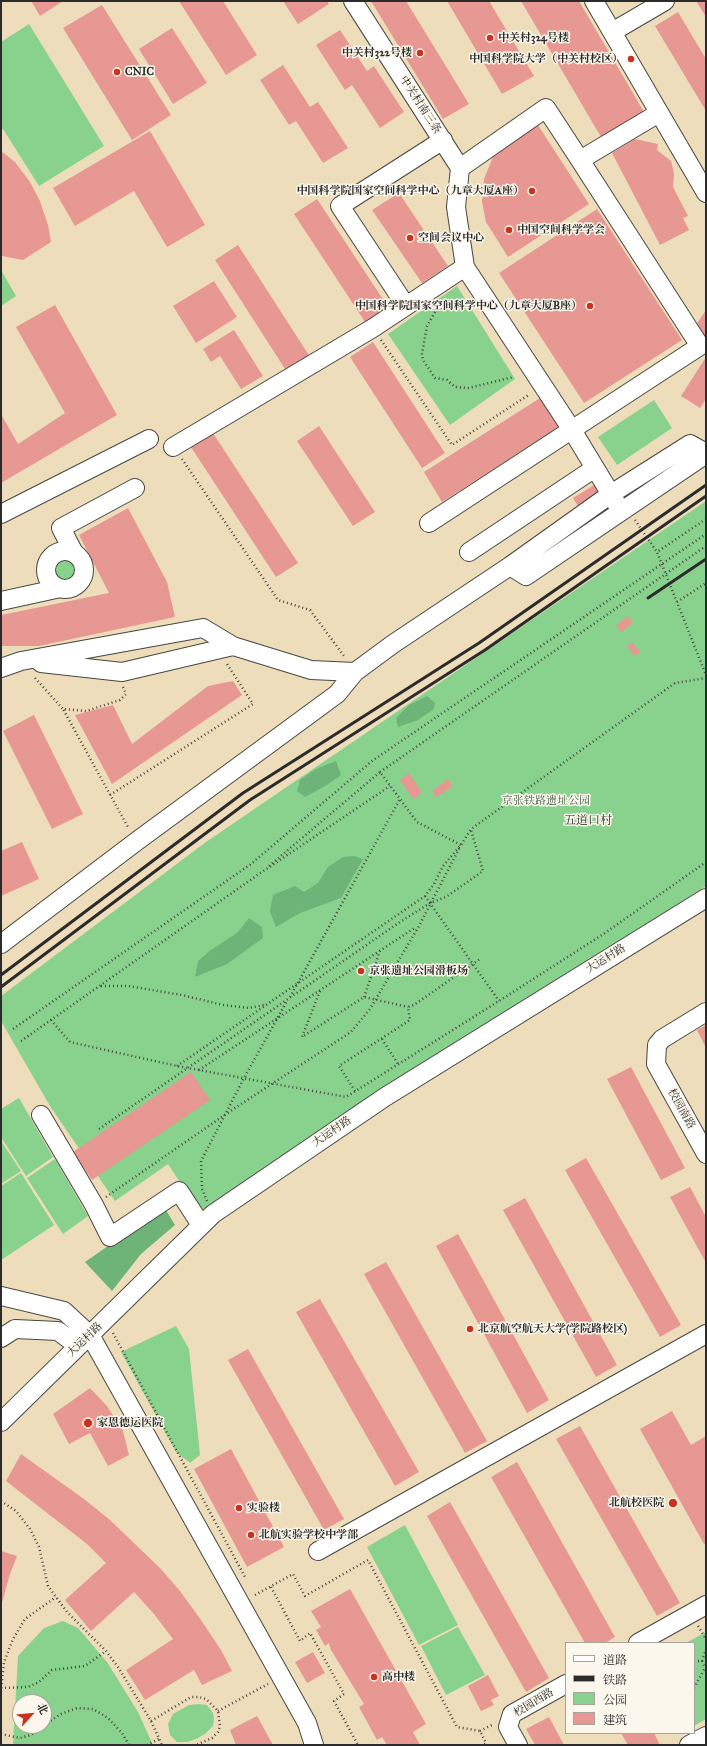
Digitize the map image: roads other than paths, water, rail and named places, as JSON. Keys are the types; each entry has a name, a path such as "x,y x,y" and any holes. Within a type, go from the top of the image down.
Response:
{"street":[{"name":"中关村南三条","path":"353,1 460,168"},
{"path":"594,1 706,193"},
{"path":"612,32 665,1"},
{"path":"429,523 572,430 700,346 546,108 460,168 456,207 465,267 572,430 611,494 627,514"},
{"path":"580,160 659,113"},
{"path":"406,306 340,206 443,140"},
{"path":"173,447 373,328 465,267"},
{"path":"1,514 149,439"},
{"path":"1,944 136,841 337,694 355,672 510,566 611,494 690,444 706,453 627,514 526,576 510,566"},
{"path":"468,552 595,468"},
{"path":"1,601 56,589 72,589 83,578 83,563 73,551 60,528 135,488"},
{"path":"56,589 46,577 46,562 57,551 73,551"},
{"path":"1,668 20,661 203,628 233,646 311,670 355,672"},
{"path":"20,661 122,672 233,646"},
{"name":"大运村路","path":"1,1422 207,1219 385,1097 706,898"},
{"name":"校园南路","path":"706,1012 662,1039 657,1045 656,1064 706,1154"},
{"path":"41,1115 98,1202 110,1237 179,1191 207,1219"},
{"path":"1,1296 64,1311 84,1341 282,1677 307,1723 314,1745"},
{"path":"1,1338 14,1329 58,1331 84,1341"},
{"path":"318,1551 706,1334"},
{"path":"640,1642 706,1605"},
{"name":"校园西路","path":"518,1745 508,1727 512,1714 565,1685"},
{"path":"689,1745 706,1736"}],"railway":[{"path":"1,975 243,793 479,643 706,485"},
{"path":"1,987 250,800 485,650 706,496"},
{"path":"648,598 706,559"}],"place":[{"name":"中关村324号楼","path":"490,38"},
{"name":"中关村322号楼","path":"420,53"},
{"name":"中国科学院大学（中关村校区）","path":"631,59"},
{"name":"CNIC","path":"117,72"},
{"name":"中国科学院国家空间科学中心（九章大厦A座）","path":"532,191"},
{"name":"中国空间科学学会","path":"509,230"},
{"name":"空间会议中心","path":"410,238"},
{"name":"中国科学院国家空间科学中心（九章大厦B座）","path":"590,306"},
{"name":"京张遗址公园滑板场","path":"361,971"},
{"name":"北京航空航天大学(学院路校区)","path":"470,1329"},
{"name":"家恩德运医院","path":"88,1423"},
{"name":"北航校医院","path":"673,1503"},
{"name":"实验楼","path":"239,1508"},
{"name":"北航实验学校中学部","path":"251,1535"},
{"name":"高中楼","path":"374,1677"}],"district":[{"name":"五道口村","path":"588,821"}],"park label":[{"name":"京张铁路遗址公园","path":"546,801"}]}
